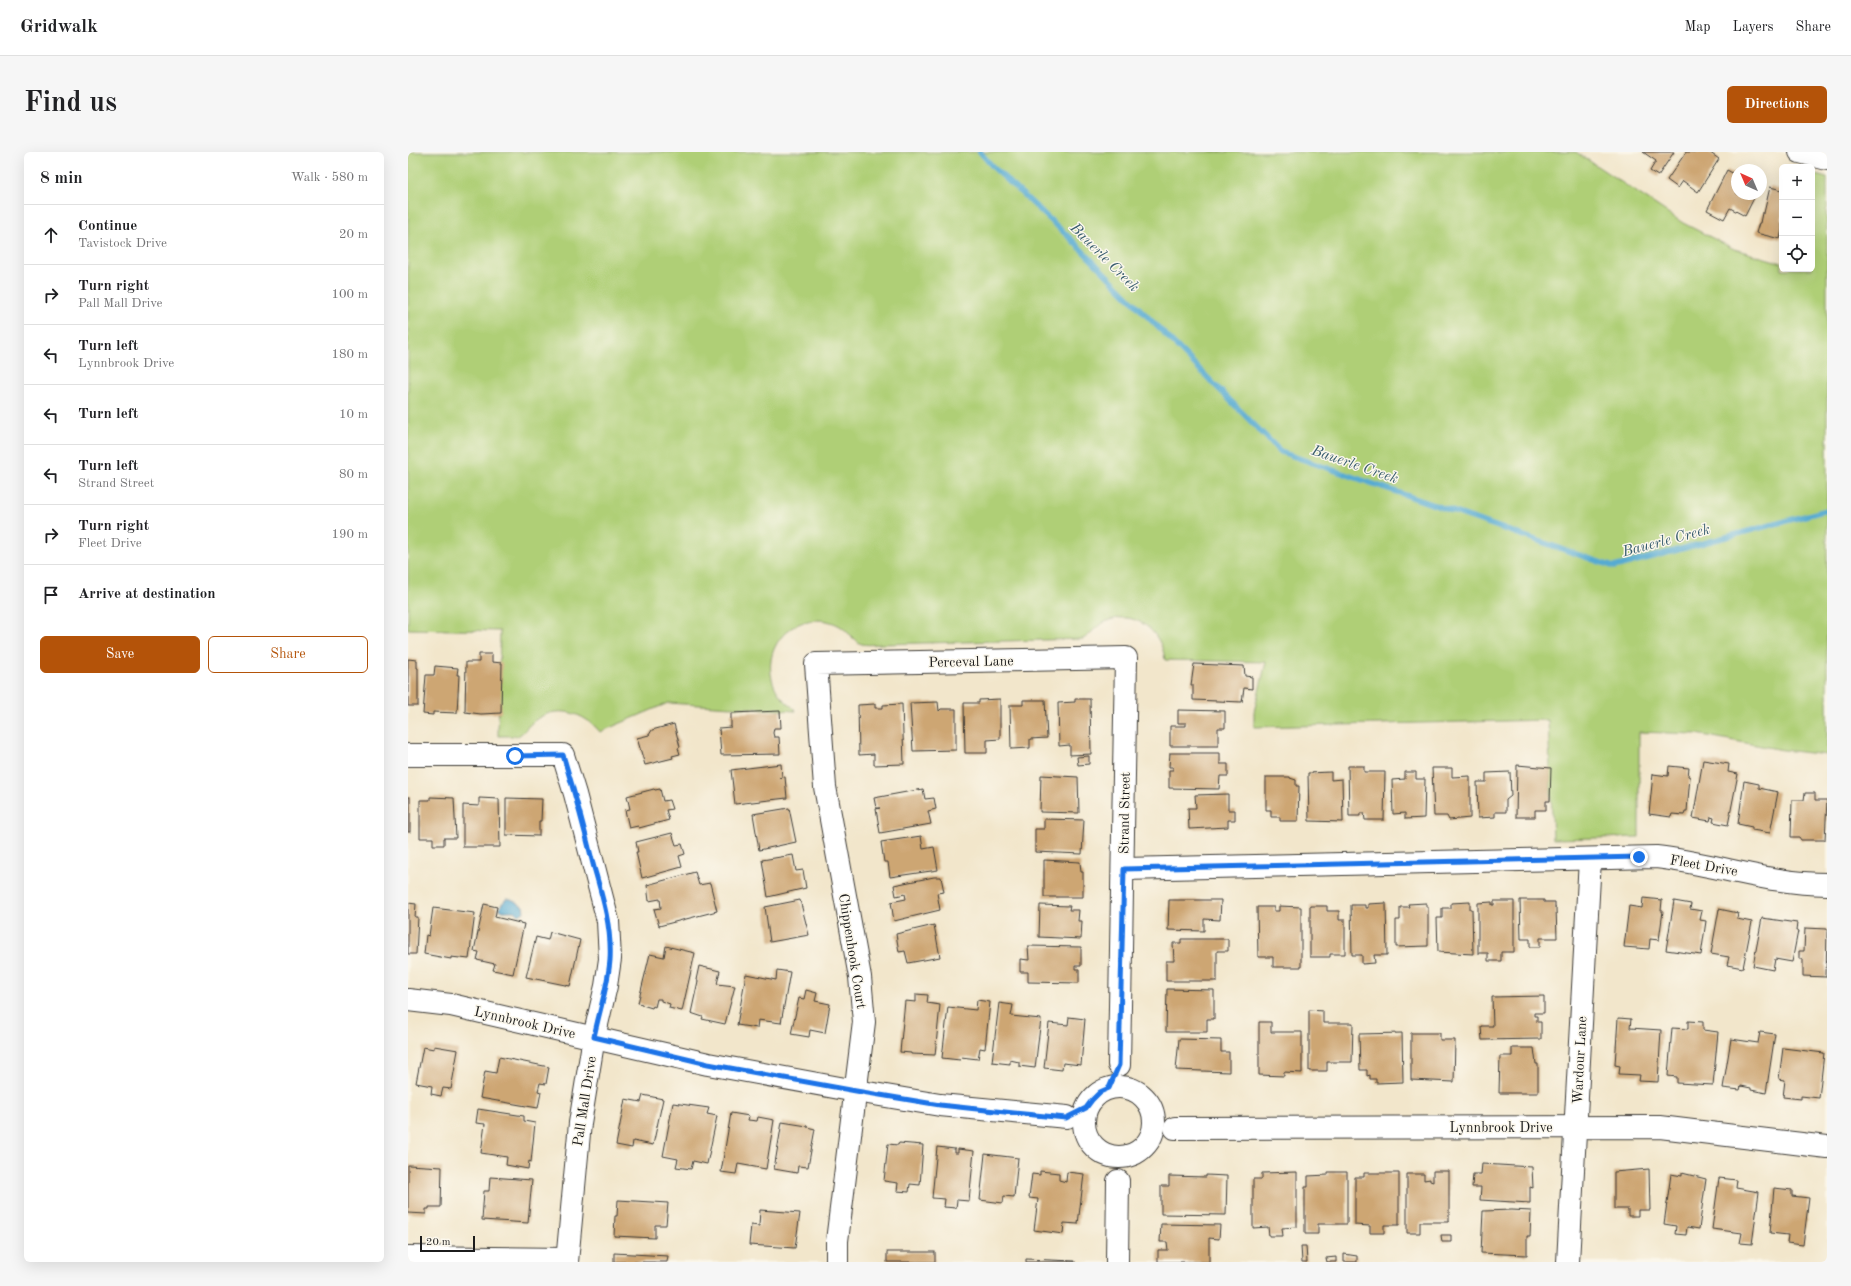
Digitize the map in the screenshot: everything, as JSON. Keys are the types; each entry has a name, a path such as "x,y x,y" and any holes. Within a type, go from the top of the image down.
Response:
{"street":[{"path":"1800,152 1827,159"},
{"name":"Perceval Lane","path":"816,664 1126,658"},
{"name":"Strand Street","path":"1109,1088 1119,1065 1124,869 1126,658"},
{"name":"Chippenhook Court","path":"816,664 825,787 863,1000 864,1022 838,1234 837,1262"},
{"name":"Pall Mall Drive","path":"408,755 563,755 577,802 608,921 610,959 606,986 594,1037 578,1138 567,1261"},
{"name":"Fleet Drive","path":"1124,869 1590,858 1656,858 1678,860 1766,877 1827,884"},
{"name":"Wardour Lane","path":"1568,1262 1590,858"},
{"name":"Lynnbrook Drive","path":"408,1000 451,1005 708,1064 856,1091 940,1105 1066,1118 1085,1130"},
{"name":"Strand Street","path":"1119,1065 1131,1088"},
{"path":"1066,1118 1086,1108 1100,1092 1109,1088 1120,1086 1131,1088 1141,1094 1149,1102 1154,1112 1155,1124 1150,1139 1139,1151 1129,1156 1119,1158 1107,1155 1097,1150 1089,1141 1085,1130 1084,1119 1086,1108"},
{"path":"1154,1112 1175,1128"},
{"name":"Lynnbrook Drive","path":"1150,1139 1175,1128 1576,1127 1682,1129 1793,1144 1827,1147"},
{"path":"1107,1155 1118,1181"},
{"path":"1117,1262 1118,1181 1129,1156"},
{"path":"408,1257 567,1261"}],"green space":[{"path":"408,152 1576,152 1683,223 1734,249 1779,262 1779,272 1815,272 1815,175 1827,178 1827,755 1783,750 1697,734 1639,732 1639,837 1553,839 1548,720 1254,727 1254,712 1266,662 1165,660 1163,649 1152,632 1145,625 1136,620 1126,618 1116,618 1105,622 1083,639 871,645 859,643 843,628 831,622 812,620 803,622 787,631 780,638 775,647 771,660 771,674 775,687 782,698 796,711 668,703 600,732 586,719 578,715 560,712 542,716 518,736 498,736 500,631 408,629"}],"water":[{"path":"506,899 511,899 523,906 524,912 519,915 514,911 503,911 500,909 501,905"}],"building":[{"path":"1643,152 1674,152 1658,176 1650,171 1656,161"},
{"path":"1686,152 1709,152 1719,159 1698,192 1683,181 1678,188 1667,180"},
{"path":"1727,170 1731,172 1731,200 1753,200 1745,216 1730,208 1724,219 1707,210"},
{"path":"1770,187 1779,189 1779,239 1756,233 1762,213 1764,213"},
{"path":"479,654 492,654 492,662 502,663 501,713 481,714 465,712 466,662 479,662"},
{"path":"408,659 417,660 418,706 408,706"},
{"path":"1194,664 1244,666 1245,676 1252,677 1252,689 1244,688 1242,702 1193,700 1193,685 1191,685"},
{"path":"435,666 458,668 457,713 433,712 433,715 423,714 426,675 434,675"},
{"path":"1000,699 1000,739 987,740 987,753 965,753 964,703 979,703 979,700"},
{"path":"1075,699 1090,699 1091,754 1070,755 1070,745 1059,746 1058,703 1075,702"},
{"path":"1023,700 1045,700 1047,738 1030,739 1030,748 1011,749 1010,705 1023,705"},
{"path":"938,702 939,711 941,709 956,709 956,750 913,751 910,703"},
{"path":"875,704 875,708 883,708 883,705 902,704 904,764 874,765 874,754 859,755 858,705"},
{"path":"1178,710 1225,711 1225,728 1218,728 1218,746 1170,746 1170,726 1186,726 1186,723 1178,723"},
{"path":"780,711 781,728 774,728 773,733 774,737 779,737 780,754 721,755 719,728 731,727 731,713"},
{"path":"674,724 680,747 678,748 680,754 672,756 673,758 645,765 637,738 649,735 652,730"},
{"path":"1170,753 1220,753 1220,764 1228,764 1228,776 1220,776 1219,789 1169,788 1169,770 1173,770 1173,767 1169,767"},
{"path":"1089,756 1089,764 1078,765 1077,757"},
{"path":"1703,760 1729,764 1728,772 1738,774 1728,825 1713,822 1714,818 1711,817 1710,821 1693,818"},
{"path":"781,764 782,777 779,778 785,777 787,798 735,804 731,770"},
{"path":"1517,765 1551,768 1550,801 1546,801 1546,810 1535,810 1535,817 1516,817"},
{"path":"1348,766 1364,766 1364,772 1385,772 1384,820 1365,820 1364,813 1360,813 1360,816 1349,816"},
{"path":"1669,766 1689,768 1688,776 1690,777 1687,811 1685,811 1684,815 1672,814 1671,817 1649,814 1653,774 1668,776"},
{"path":"1432,768 1452,768 1452,777 1470,776 1470,818 1449,820 1447,816 1434,816"},
{"path":"1331,772 1331,780 1342,779 1343,822 1309,821 1308,773"},
{"path":"1405,772 1416,772 1416,779 1425,779 1424,818 1405,819 1405,813 1393,814 1392,780 1405,779"},
{"path":"1510,772 1511,796 1506,800 1506,812 1495,812 1495,817 1478,818 1477,782 1486,782 1486,773"},
{"path":"1041,775 1078,777 1079,813 1040,812"},
{"path":"1266,777 1290,777 1296,780 1296,786 1299,786 1298,821 1280,821 1280,817 1271,817 1271,810 1266,810"},
{"path":"1744,781 1759,784 1759,788 1778,792 1770,833 1752,830 1752,827 1738,824"},
{"path":"654,789 660,789 663,801 669,800 672,809 666,810 669,820 639,828 638,826 629,828 625,810 630,809 627,796"},
{"path":"923,789 925,799 934,798 936,809 928,811 931,824 880,833 876,809 880,808 876,808 874,798"},
{"path":"1805,793 1815,793 1815,800 1827,800 1825,840 1801,840 1799,837 1791,837 1792,800 1804,800"},
{"path":"1228,794 1228,810 1235,810 1235,820 1228,820 1228,827 1189,829 1188,808 1196,808 1195,795"},
{"path":"408,797 410,797 410,832 408,832"},
{"path":"430,797 454,798 456,838 444,838 444,845 433,845 433,838 420,838 420,800 430,800"},
{"path":"479,798 499,799 500,847 463,847 463,805 479,806"},
{"path":"506,798 542,799 541,821 539,821 539,836 506,835"},
{"path":"789,808 796,842 759,850 753,814"},
{"path":"1044,819 1084,820 1082,854 1035,852 1035,829 1044,829"},
{"path":"672,833 676,845 682,844 685,854 679,856 682,867 642,878 636,852 638,852 636,842"},
{"path":"921,836 923,849 934,847 938,870 890,877 888,862 884,862 881,842"},
{"path":"793,855 796,871 803,870 806,888 768,897 762,860"},
{"path":"1044,860 1080,862 1081,872 1083,872 1083,897 1044,897"},
{"path":"695,872 699,885 710,883 717,911 659,926 654,909 661,908 660,899 649,901 647,885"},
{"path":"941,877 944,892 937,893 940,910 894,921 891,902 906,899 905,894 896,896 894,885"},
{"path":"1643,898 1662,900 1661,911 1663,911 1659,940 1650,939 1649,949 1624,947 1629,906 1642,908"},
{"path":"800,900 809,935 770,942 765,907"},
{"path":"1169,900 1221,900 1220,920 1204,919 1204,931 1168,930"},
{"path":"1520,900 1544,900 1544,902 1555,902 1557,938 1540,938 1540,947 1530,947 1530,939 1521,939"},
{"path":"1494,901 1514,901 1514,952 1501,952 1501,961 1488,961 1488,953 1478,953 1478,903 1492,902 1492,905 1494,905"},
{"path":"1674,901 1691,904 1690,909 1702,911 1700,920 1706,921 1701,955 1666,950"},
{"path":"1470,902 1470,909 1472,909 1473,954 1438,952 1437,918 1442,918 1442,908 1451,908 1451,903"},
{"path":"408,903 416,904 415,917 418,917 416,954 408,954"},
{"path":"1386,903 1387,955 1374,955 1375,963 1362,964 1362,955 1352,955 1351,905 1365,905 1365,908 1368,908 1368,904"},
{"path":"1426,903 1426,907 1428,907 1428,946 1396,947 1396,920 1400,920 1400,907 1409,907 1408,904"},
{"path":"484,904 497,907 495,917 524,924 513,974 493,970 495,964 477,960 479,952 474,951"},
{"path":"1040,905 1070,906 1069,910 1079,910 1078,921 1082,921 1081,939 1039,937"},
{"path":"1279,906 1301,907 1301,967 1273,967 1273,957 1258,957 1257,907 1274,907 1274,911 1279,911"},
{"path":"1310,906 1327,906 1327,911 1339,911 1339,920 1345,920 1345,954 1330,954 1330,957 1310,957"},
{"path":"433,908 475,913 469,959 451,957 451,959 424,954 426,935 429,936"},
{"path":"1719,909 1738,913 1737,919 1752,922 1743,968 1727,965 1729,957 1711,954"},
{"path":"1762,918 1797,923 1796,931 1798,931 1792,962 1775,959 1773,970 1753,966"},
{"path":"934,925 940,957 908,963 905,951 899,952 896,934"},
{"path":"1805,928 1827,929 1826,977 1803,976 1803,959 1799,959 1799,951 1804,951"},
{"path":"550,932 580,940 570,986 526,977 536,937 548,940"},
{"path":"1181,939 1228,939 1228,951 1217,951 1217,981 1166,981 1166,961 1174,961 1173,943 1181,943"},
{"path":"666,946 695,953 682,1011 669,1008 670,1004 661,1001 661,999 657,999 655,1007 653,1006 652,1008 638,1003 650,954 664,957"},
{"path":"1028,946 1081,947 1081,966 1075,966 1075,969 1079,969 1079,983 1028,982 1028,972 1020,972 1020,959 1029,960"},
{"path":"699,966 720,971 717,984 735,986 725,1024 702,1019 703,1017 691,1013 698,981 696,980"},
{"path":"777,970 790,972 781,1023 758,1020 757,1028 737,1025 746,974 776,980"},
{"path":"1167,989 1214,990 1214,1019 1207,1019 1207,1032 1166,1032"},
{"path":"806,990 817,993 815,1001 830,1004 825,1033 810,1030 809,1037 791,1034 799,998 804,999"},
{"path":"916,994 928,995 927,1003 940,1005 935,1055 900,1052 905,1001 916,1002"},
{"path":"1544,996 1544,1013 1534,1013 1534,1016 1537,1016 1537,1022 1541,1022 1541,1039 1482,1040 1481,1026 1493,1026 1492,997"},
{"path":"977,1000 990,1002 985,1049 980,1048 978,1059 961,1057 960,1060 942,1058 948,1007 976,1010"},
{"path":"999,1003 1013,1005 1011,1016 1041,1019 1035,1068 1019,1066 1019,1062 1010,1060 1010,1064 992,1062"},
{"path":"1309,1010 1323,1011 1323,1023 1353,1023 1352,1062 1327,1062 1327,1071 1309,1071"},
{"path":"1069,1017 1085,1019 1081,1065 1063,1063 1062,1070 1044,1068 1049,1023 1068,1025"},
{"path":"1618,1018 1631,1019 1630,1028 1661,1030 1658,1082 1639,1081 1640,1075 1619,1074 1620,1066 1615,1065"},
{"path":"1688,1021 1703,1022 1703,1030 1718,1032 1713,1085 1677,1083 1677,1077 1668,1076 1672,1028 1688,1029"},
{"path":"1259,1022 1271,1022 1271,1032 1302,1032 1302,1073 1284,1072 1284,1076 1259,1075"},
{"path":"1760,1032 1775,1034 1766,1093 1741,1086 1740,1090 1723,1088 1731,1039 1758,1043"},
{"path":"1402,1033 1403,1082 1376,1083 1376,1079 1370,1079 1370,1075 1367,1076 1367,1070 1360,1070 1359,1034"},
{"path":"1411,1033 1440,1033 1440,1040 1455,1040 1454,1082 1411,1080"},
{"path":"1179,1039 1221,1040 1221,1052 1229,1052 1229,1072 1176,1070"},
{"path":"434,1046 458,1050 451,1089 443,1088 441,1096 431,1094 432,1086 416,1083 423,1047 434,1049"},
{"path":"1512,1048 1534,1048 1536,1064 1538,1064 1538,1093 1499,1093 1500,1056 1512,1056"},
{"path":"1783,1048 1824,1053 1819,1098 1801,1096 1801,1099 1783,1097 1785,1080 1779,1079"},
{"path":"499,1057 549,1067 546,1084 540,1083 538,1091 541,1092 538,1108 480,1098 485,1071 496,1073"},
{"path":"643,1095 663,1099 653,1145 633,1141 632,1148 616,1145 625,1099 641,1102"},
{"path":"673,1103 709,1108 707,1114 717,1116 707,1164 693,1161 691,1169 676,1167 678,1159 663,1156"},
{"path":"478,1109 524,1116 524,1121 535,1123 531,1162 529,1161 528,1169 506,1165 507,1157 481,1153 485,1124 476,1123"},
{"path":"731,1113 749,1116 748,1120 757,1121 758,1117 774,1120 766,1169 738,1164 736,1174 721,1172"},
{"path":"782,1122 807,1126 815,1129 808,1167 798,1166 797,1173 774,1169"},
{"path":"899,1143 923,1145 920,1185 910,1184 909,1192 897,1191 898,1183 884,1181 888,1144 898,1145"},
{"path":"937,1147 955,1149 955,1153 958,1153 958,1149 974,1151 969,1201 957,1200 956,1208 944,1207 945,1199 932,1198"},
{"path":"985,1154 1018,1158 1014,1197 1004,1196 1003,1203 980,1200"},
{"path":"1482,1164 1532,1167 1533,1188 1530,1187 1530,1203 1480,1200 1481,1187 1472,1187 1473,1174 1481,1174"},
{"path":"408,1165 442,1167 441,1207 429,1207 429,1209 426,1209 426,1214 408,1213"},
{"path":"1649,1169 1650,1210 1638,1210 1638,1216 1628,1216 1628,1209 1614,1209 1614,1172"},
{"path":"1040,1171 1059,1173 1059,1180 1066,1182 1067,1172 1084,1174 1078,1224 1064,1223 1063,1234 1034,1230 1038,1199 1029,1198 1032,1174 1040,1175"},
{"path":"1433,1171 1449,1171 1449,1222 1420,1222 1420,1233 1407,1233 1407,1174 1424,1174 1424,1180 1430,1179 1430,1181 1433,1182"},
{"path":"1297,1172 1297,1227 1282,1228 1283,1236 1269,1236 1268,1227 1253,1228 1253,1179 1262,1179 1262,1173"},
{"path":"1328,1172 1347,1172 1347,1224 1318,1224 1318,1234 1305,1234 1305,1187 1308,1187 1308,1176 1328,1175"},
{"path":"1364,1173 1399,1173 1399,1225 1384,1225 1384,1233 1370,1233 1370,1226 1355,1225 1355,1177 1364,1177"},
{"path":"1682,1173 1706,1179 1699,1229 1687,1227 1686,1235 1675,1234 1676,1226 1664,1224 1671,1174 1682,1176"},
{"path":"1206,1175 1227,1176 1226,1215 1161,1214 1161,1186 1169,1186 1169,1176 1206,1177"},
{"path":"490,1177 532,1180 528,1223 482,1220 484,1191 489,1191"},
{"path":"1719,1178 1737,1180 1736,1188 1759,1192 1752,1244 1740,1243 1742,1233 1712,1229"},
{"path":"1774,1188 1792,1190 1792,1196 1809,1198 1803,1245 1787,1243 1788,1235 1770,1233"},
{"path":"618,1200 668,1203 666,1225 655,1225 655,1238 614,1236 615,1216 617,1216"},
{"path":"760,1210 800,1213 795,1248 749,1245 751,1225 759,1226"},
{"path":"1483,1211 1531,1211 1530,1236 1527,1236 1527,1255 1481,1253"},
{"path":"1161,1224 1220,1225 1219,1239 1209,1238 1209,1262 1158,1262 1158,1250 1168,1250 1167,1242 1160,1242"},
{"path":"1441,1235 1451,1235 1451,1242 1442,1242"},
{"path":"1301,1246 1306,1246 1307,1262 1302,1262"},
{"path":"887,1252 935,1252 935,1262 887,1262"},
{"path":"614,1253 668,1256 667,1262 614,1262"},
{"path":"1344,1254 1357,1256 1357,1262 1344,1262"},
{"path":"1336,1257 1336,1262 1327,1262 1326,1258"},
{"path":"1026,1259 1075,1261 1075,1262 1026,1262"}],"waterway":[{"name":"Bauerle Creek","path":"980,152 993,167 1071,239 1281,452 1614,567 1827,510"}],"route":[{"path":"515,756 563,755 575,794 602,896 608,921 610,939 610,959 606,986 594,1037 656,1053 708,1064 856,1091 940,1105 1066,1118 1086,1108 1100,1092 1109,1088 1119,1065 1124,869 1639,857"}]}
